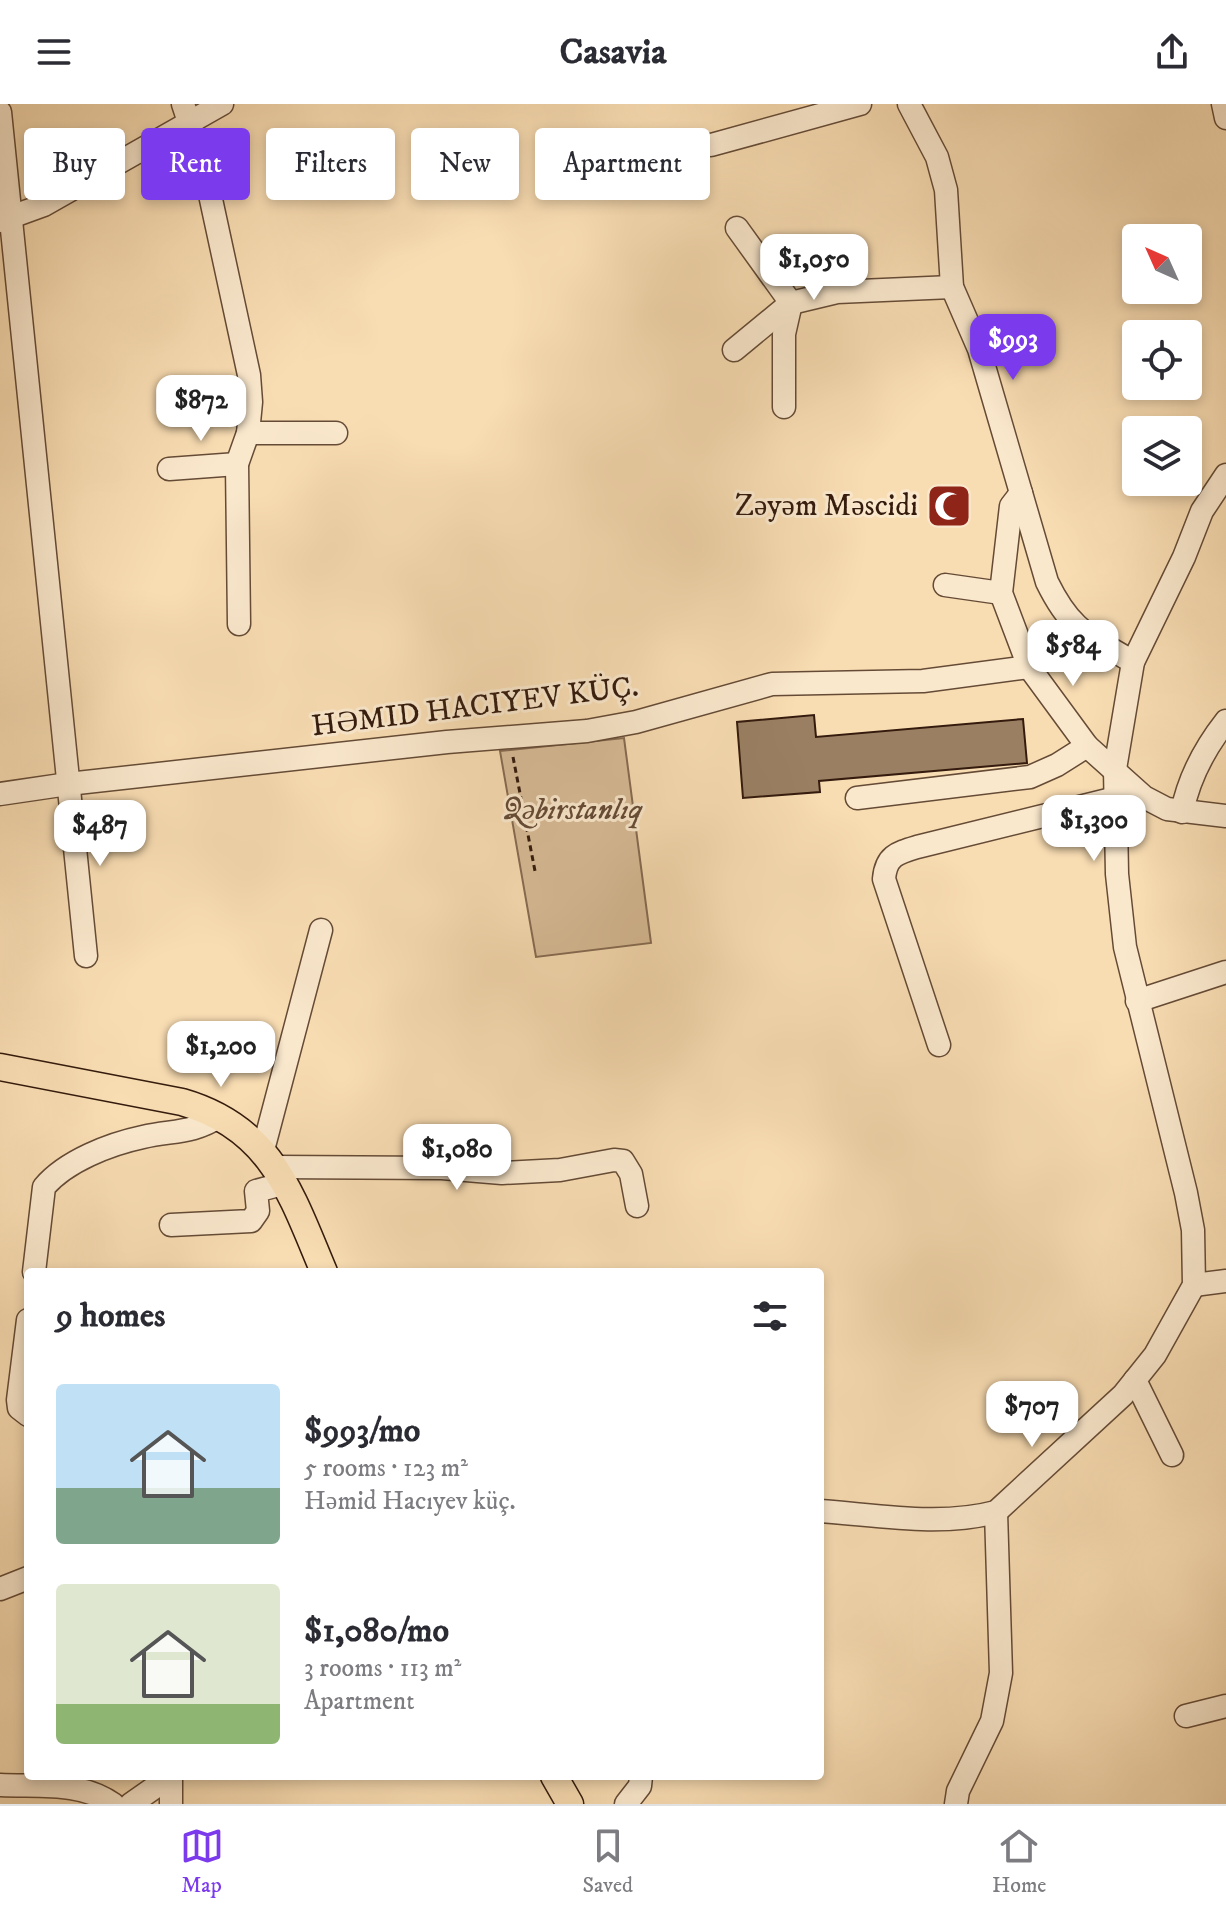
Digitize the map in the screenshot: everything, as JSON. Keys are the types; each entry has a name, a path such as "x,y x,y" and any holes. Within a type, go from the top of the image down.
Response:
{"main road":[{"path":"0,1067 182,1102 220,1116 275,1167 322,1268"},
{"path":"556,1780 565,1802"}],"street":[{"path":"4,220 44,205 187,113 222,104"},
{"path":"711,145 860,104"},
{"path":"909,104 937,157 946,190 952,287 979,349 1047,582 1062,612 1076,627 1133,662"},
{"path":"1223,104 1226,118"},
{"path":"0,108 4,220 86,956"},
{"path":"187,113 204,167 249,375 251,402 248,433 237,464 239,624"},
{"path":"737,228 791,303 784,334 784,407"},
{"path":"734,350 791,303 837,292 952,287"},
{"path":"248,433 336,433"},
{"path":"169,469 237,464"},
{"path":"824,1511 942,1519 973,1518 996,1512 1078,1439 1135,1380 1155,1355 1194,1285 1193,1230 1186,1193 1137,1001 1120,906 1115,769 1133,662 1184,557 1202,511 1226,475"},
{"path":"1021,493 1011,506 1001,593 1029,667 1087,746 1144,797 1167,809 1226,816"},
{"path":"945,585 1001,593"},
{"path":"0,794 68,784 587,731 636,722 772,684 923,681 1029,667"},
{"path":"1182,812 1188,783 1208,744 1226,721"},
{"path":"857,798 1030,777 1087,746"},
{"path":"939,1045 884,879 885,864 895,854 917,847 1116,798"},
{"path":"171,1225 251,1221 258,1211 256,1191 275,1167 321,930"},
{"path":"1137,1001 1226,972"},
{"path":"34,1268 44,1187 53,1177 102,1150 144,1137 201,1128 220,1116"},
{"path":"275,1167 442,1168 502,1173 560,1170 614,1160 623,1161 631,1174 637,1206"},
{"path":"1194,1285 1226,1281"},
{"path":"24,1352 18,1400 19,1408 24,1412"},
{"path":"1135,1380 1172,1455"},
{"path":"956,1804 958,1791 992,1721 1001,1673 996,1512"},
{"path":"0,1589 24,1580"},
{"path":"1186,1716 1226,1706"},
{"path":"131,1804 165,1780"},
{"path":"171,1780 171,1804"},
{"path":"626,1804 640,1786 641,1780"},
{"path":"0,1785 82,1788 113,1804"}],"path":[{"path":"509,737 535,871"}],"green space":[{"name":"Qəbirstanlıq","path":"624,738 651,943 536,957 500,751"}],"building":[{"path":"814,715 816,737 1023,719 1027,763 819,781 820,792 743,798 737,722"}],"place":[{"name":"Zəyəm Məscidi","path":"949,506"}]}
